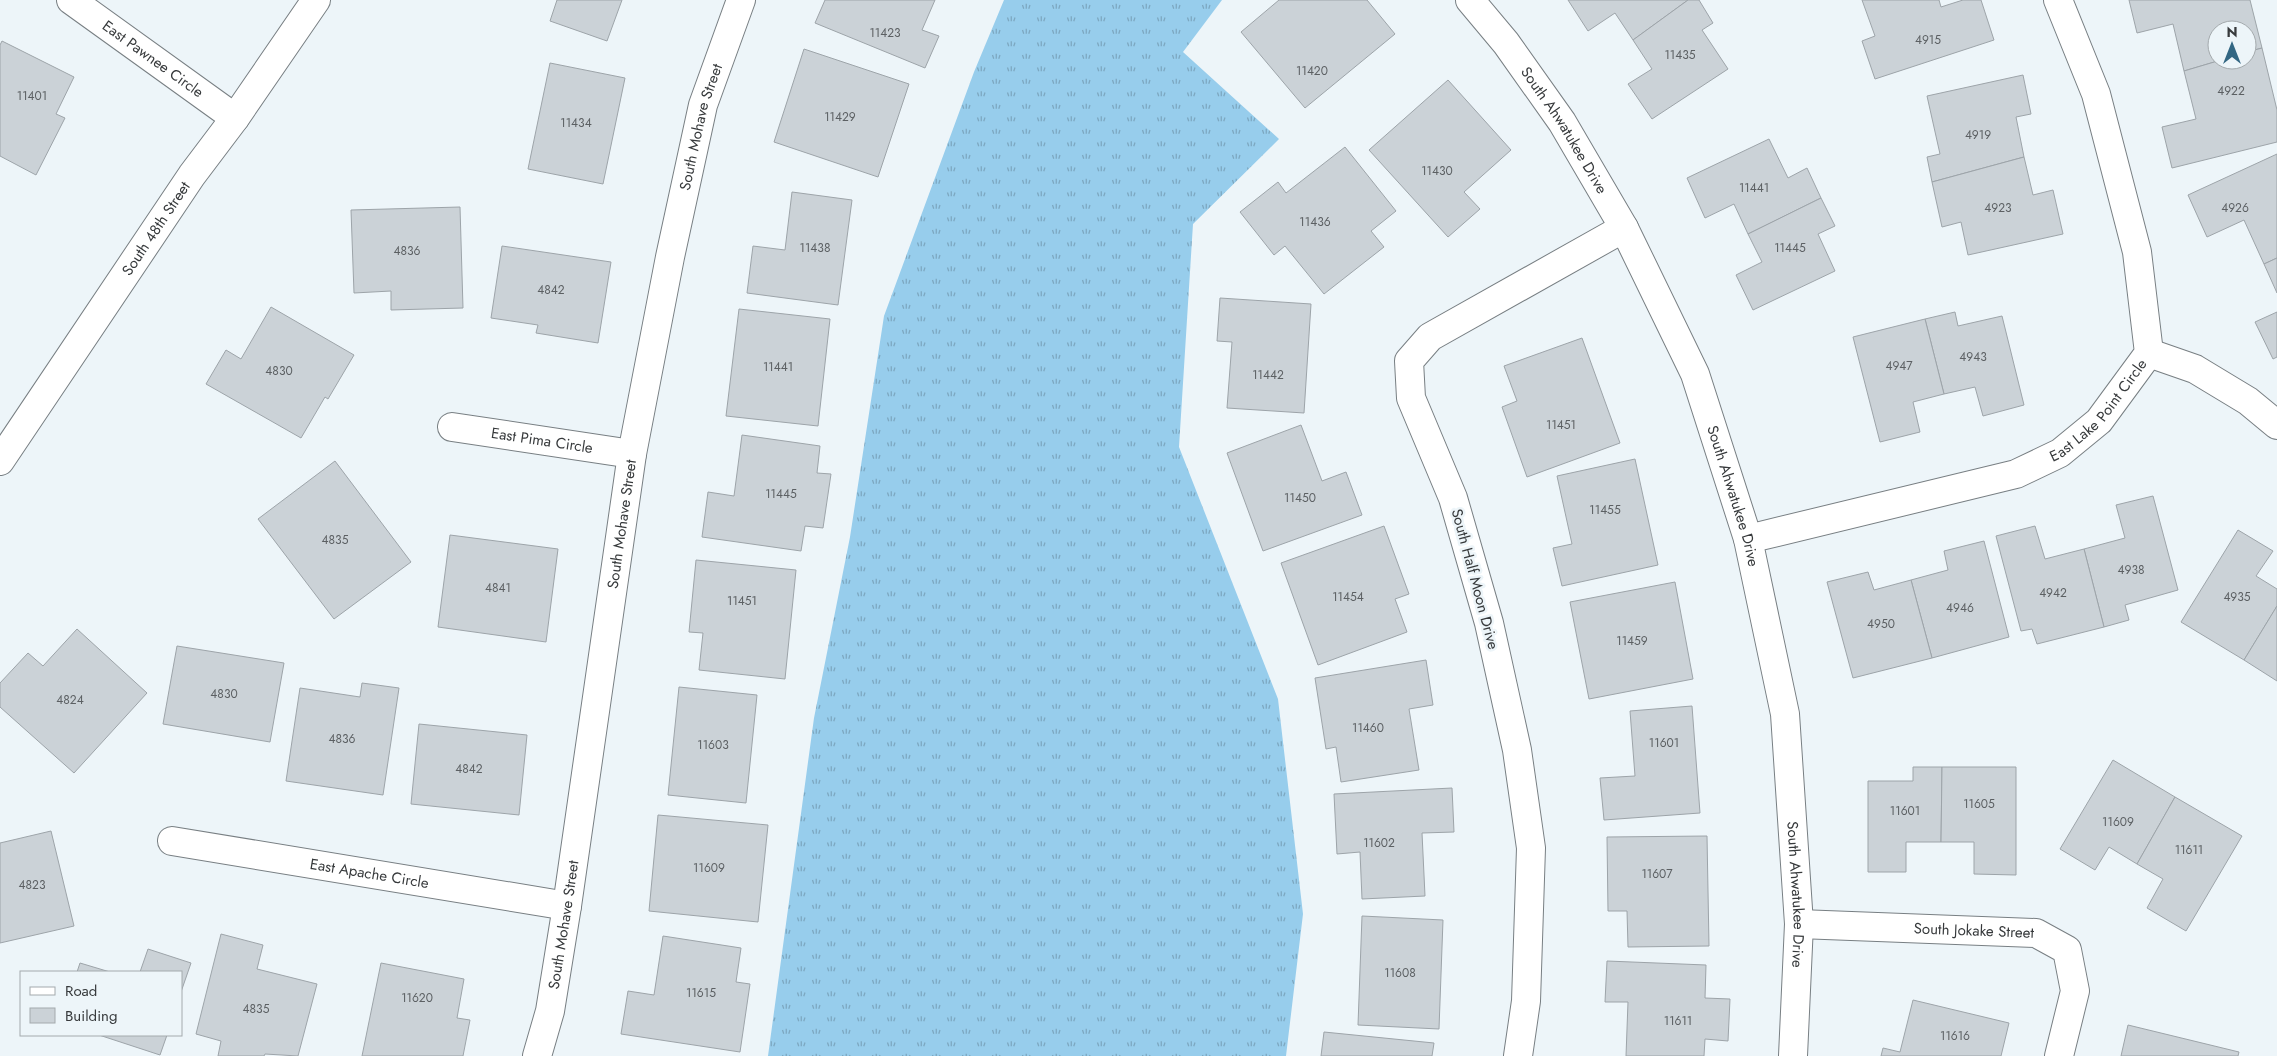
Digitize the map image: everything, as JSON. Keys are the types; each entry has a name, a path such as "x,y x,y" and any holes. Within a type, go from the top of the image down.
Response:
{"street":[{"name":"East Pawnee Circle","path":"71,0 235,118"},
{"name":"South 48th Street","path":"0,460 192,175 235,118 316,0"},
{"name":"South Mohave Street","path":"537,1056 550,1011 567,906 632,454 670,257 703,106 741,0"},
{"name":"South Ahwatukee Drive","path":"1470,0 1506,43 1562,122 1624,228 1695,374 1748,539 1785,714 1799,924 1793,1056"},
{"name":"East Lake Point Circle","path":"1748,539 2016,474 2060,453 2099,421 2149,353 2136,252 2096,94 2058,0"},
{"name":"South Half Moon Drive","path":"1518,1056 1526,1001 1531,848 1517,750 1489,623 1453,498 1411,398 1408,361 1430,337 1624,228"},
{"path":"2149,353 2195,369 2248,402 2277,425"},
{"name":"East Pima Circle","path":"452,427 632,454"},
{"name":"East Apache Circle","path":"172,841 567,906"},
{"name":"South Jokake Street","path":"1799,924 2036,933 2067,950 2075,991 2059,1056"}],"green space":[{"path":"1004,0 1222,0 1183,52 1279,139 1193,224 1179,447 1278,699 1303,914 1286,1056 768,1056 814,718 850,537 884,316 974,72"}],"building":[{"path":"557,0 622,0 607,41 550,21"},
{"path":"825,0 935,0 922,30 939,36 925,68 815,23"},
{"path":"1279,0 1367,0 1395,34 1305,108 1241,32"},
{"path":"1568,0 1688,0 1633,40 1615,13 1588,31"},
{"path":"1688,0 1699,0 1713,23 1702,30 1728,69 1652,119 1628,84 1652,69 1633,40"},
{"path":"1862,0 1939,0 1941,7 1963,0 1981,0 1994,40 1875,79 1862,41 1875,36"},
{"path":"2129,0 2250,0 2255,20 2207,20 2207,64 2184,71 2173,24 2137,33"},
{"path":"2257,28 2262,48 2257,49"},
{"path":"2,41 74,77 56,114 65,118 36,175 0,156 0,45"},
{"path":"2262,48 2277,110 2277,142 2172,168 2162,127 2196,119 2184,71 2207,64 2207,70 2257,70 2257,49"},
{"path":"804,49 909,84 878,177 774,142"},
{"path":"550,63 625,78 603,184 528,169"},
{"path":"2023,75 2031,114 2016,117 2024,157 1932,182 1927,157 1940,154 1927,96"},
{"path":"1448,80 1511,150 1464,192 1480,209 1448,237 1369,150"},
{"path":"1769,139 1788,178 1807,168 1821,198 1748,234 1734,204 1705,218 1687,178"},
{"path":"1345,147 1396,211 1371,231 1384,247 1324,294 1285,246 1274,255 1240,212 1278,182 1286,193"},
{"path":"2277,154 2277,258 2264,264 2244,220 2207,237 2188,195"},
{"path":"2024,157 2033,195 2053,190 2063,234 1968,255 1961,222 1942,227 1932,182"},
{"path":"792,192 852,200 838,305 747,293 753,246 785,250"},
{"path":"1821,198 1835,226 1818,234 1835,271 1753,310 1736,275 1762,262 1748,234"},
{"path":"460,207 463,308 391,310 391,291 354,293 351,210"},
{"path":"502,246 611,262 598,343 536,333 538,325 491,318"},
{"path":"2277,258 2277,293 2264,264"},
{"path":"1220,298 1311,304 1304,413 1227,408 1232,342 1217,341"},
{"path":"271,307 354,355 328,399 325,397 301,438 206,384 226,350 241,359"},
{"path":"739,309 830,319 818,426 726,416"},
{"path":"1955,312 1958,326 2002,316 2024,405 1983,416 1975,387 1944,394 1925,319"},
{"path":"2277,312 2277,357 2273,359 2255,322"},
{"path":"1925,319 1944,394 1913,402 1920,432 1880,442 1853,337"},
{"path":"1582,338 1620,443 1527,477 1502,407 1517,401 1504,366"},
{"path":"1301,425 1322,481 1346,472 1362,515 1263,551 1227,453"},
{"path":"742,435 820,446 817,473 831,474 823,528 805,526 801,551 702,537 708,492 734,496"},
{"path":"1635,459 1658,565 1562,586 1553,548 1572,544 1557,476"},
{"path":"335,461 411,562 334,619 258,519"},
{"path":"2153,496 2178,590 2125,605 2129,620 2104,627 2084,549 2125,538 2116,505"},
{"path":"1384,526 1409,594 1395,599 1407,632 1318,665 1281,563"},
{"path":"2035,526 2045,559 2084,549 2104,627 2037,644 2032,629 2021,631 1996,536"},
{"path":"2238,530 2273,551 2256,576 2277,589 2277,606 2244,660 2181,622"},
{"path":"450,535 558,549 546,642 438,627"},
{"path":"1984,541 2009,637 1932,658 1911,580 1948,570 1944,551"},
{"path":"696,560 796,570 785,679 699,670 703,633 689,632"},
{"path":"1868,572 1874,590 1911,580 1932,658 1853,678 1827,582"},
{"path":"1675,582 1693,679 1589,699 1570,602"},
{"path":"2277,606 2277,681 2244,660"},
{"path":"77,629 147,693 74,773 0,707 0,683 28,653 43,666"},
{"path":"177,646 284,663 270,742 163,724"},
{"path":"1426,660 1433,705 1409,709 1419,770 1341,782 1336,747 1326,749 1315,678"},
{"path":"362,683 399,688 383,795 286,781 300,688 360,697"},
{"path":"679,687 757,695 746,803 668,795"},
{"path":"1692,706 1700,813 1604,820 1600,778 1635,776 1630,711"},
{"path":"419,724 527,735 519,815 411,804"},
{"path":"2113,760 2175,797 2137,864 2109,847 2095,870 2060,849"},
{"path":"1913,767 1942,767 1941,842 1906,842 1906,872 1868,872 1868,781 1913,781"},
{"path":"1942,767 2016,767 2016,875 1974,874 1974,842 1941,842"},
{"path":"1452,788 1454,832 1422,833 1425,896 1362,899 1360,852 1337,854 1334,794"},
{"path":"2175,797 2242,836 2186,931 2147,908 2163,879 2137,864"},
{"path":"658,815 768,825 758,922 649,911"},
{"path":"51,831 74,926 0,943 0,843"},
{"path":"1707,836 1709,946 1628,947 1627,911 1608,911 1607,837"},
{"path":"1362,916 1443,920 1439,1029 1358,1025"},
{"path":"221,934 263,945 257,969 317,984 298,1056 265,1054 264,1056 218,1056 221,1041 196,1034"},
{"path":"663,936 741,948 736,982 750,984 740,1052 621,1034 628,991 654,995"},
{"path":"148,949 191,963 182,989 182,971 140,971"},
{"path":"1607,961 1706,965 1705,998 1730,999 1728,1041 1705,1039 1704,1056 1626,1056 1628,1002 1605,1002"},
{"path":"80,963 107,971 77,971"},
{"path":"381,963 464,979 457,1018 470,1020 463,1056 362,1056"},
{"path":"1913,1000 2009,1023 2001,1056 1881,1056 1883,1048 1900,1052"},
{"path":"2128,1025 2239,1052 2238,1056 2121,1056"},
{"path":"1324,1032 1434,1043 1432,1056 1321,1056"},
{"path":"102,1036 167,1036 160,1055"}]}
